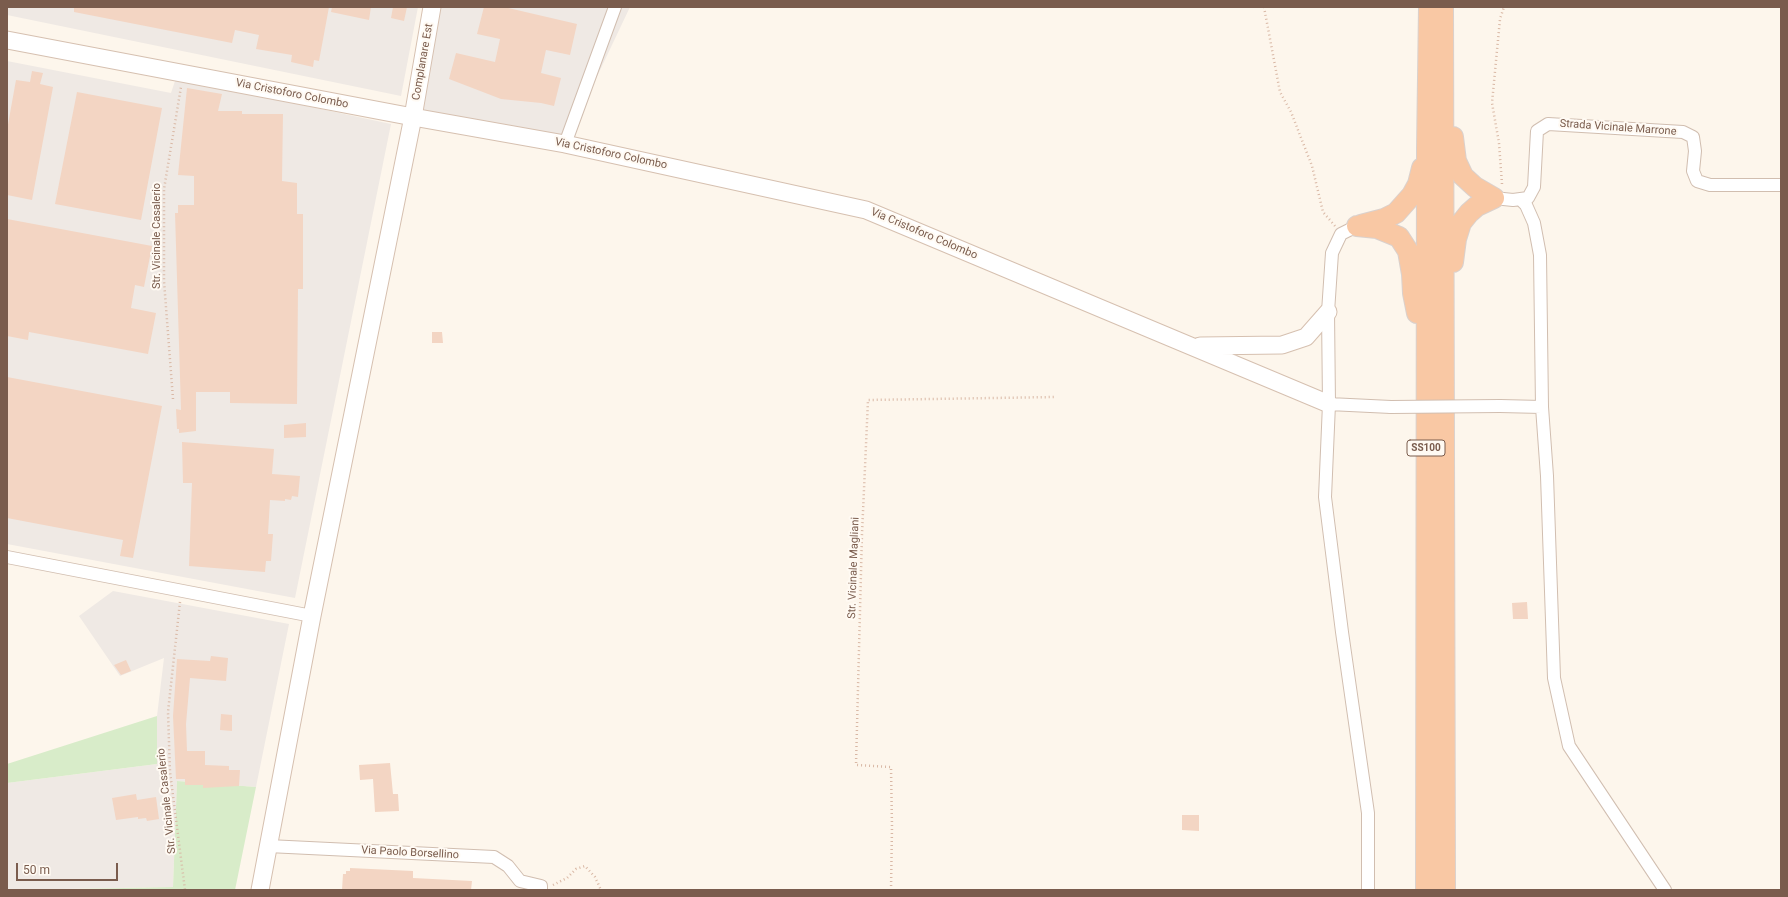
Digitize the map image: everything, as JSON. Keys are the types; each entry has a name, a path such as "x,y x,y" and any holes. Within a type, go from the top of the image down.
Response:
{"highway":[{"name":"SS100","path":"1426,890 1426,348 1429,7"},
{"name":"SS100","path":"1443,7 1445,890"},
{"name":"SS100","path":"1444,103 1451,123 1456,161 1463,176 1475,187 1498,198"},
{"name":"SS100","path":"1349,230 1390,216 1396,213 1405,204 1418,184 1427,149"},
{"name":"SS100","path":"1444,314 1452,301 1453,258 1461,223 1468,213 1477,206 1498,198"},
{"name":"SS100","path":"1349,230 1377,228 1399,237 1408,250 1412,274 1413,293 1426,348"}],"main road":[{"name":"Complanare Est","path":"260,890 312,616 413,117 432,7"},
{"name":"Via Cristoforo Colombo","path":"7,40 413,117 565,144 866,210 1329,404"},
{"path":"1192,346 1282,346 1306,338 1328,312"}],"street":[{"path":"565,144 615,7"},
{"name":"Strada Vicinale Marrone","path":"1521,200 1528,198 1534,187 1537,131 1548,124 1683,132 1693,137 1695,151 1693,171 1697,181 1710,185 1781,185"},
{"path":"1498,198 1521,200 1526,205 1534,223 1540,255 1542,407 1547,476 1554,678 1569,746 1665,890"},
{"path":"1349,230 1332,253 1328,312 1329,404 1325,497 1342,632 1368,813 1368,890"},
{"path":"1329,404 1392,407 1542,407"},
{"path":"7,557 312,616"},
{"name":"Via Paolo Borsellino","path":"268,846 494,857 508,866 520,881 541,888"}],"path":[{"path":"1264,7 1280,92 1291,112 1312,166 1323,212 1349,230"},
{"path":"1498,198 1500,143 1492,103 1500,19 1504,7"},
{"name":"Str. Vicinale Casalerio","path":"173,399 164,282 164,189 183,74"},
{"name":"Str. Vicinale Magliani","path":"891,890 891,767 856,765 862,534 868,400 1056,397"},
{"name":"Str. Vicinale Casalerio","path":"182,591 168,712 170,772 185,890"},
{"path":"541,888 554,885 567,878 576,869 586,866 595,877 601,890"}],"shaded area":[{"path":"7,7 418,7 401,96 7,15"},
{"path":"435,7 630,7 565,144 413,117"},
{"path":"7,61 171,93 176,78 391,124 295,598 7,544"},
{"path":"113,591 289,624 256,787 177,781 173,887 7,890 7,783 157,764 157,716 164,658 120,676 79,616"}],"green space":[{"path":"157,716 157,764 7,783 7,764"},
{"path":"177,781 256,787 235,890 27,890 173,887"}],"building":[{"path":"74,7 329,7 319,61 314,60 313,67 291,62 292,55 256,49 259,35 235,30 232,43 74,12"},
{"path":"332,7 371,7 369,20 331,12"},
{"path":"393,7 407,7 404,21 391,18"},
{"path":"484,7 504,7 577,24 570,55 546,50 541,73 561,78 554,106 541,103 501,99 449,79 456,53 495,62 500,39 477,34"},
{"path":"32,71 43,73 40,84 53,87 32,200 7,195 7,130 16,80 30,82"},
{"path":"187,88 222,94 218,111 242,111 242,114 283,114 282,181 297,183 297,214 303,214 303,289 298,289 297,404 230,403 230,392 196,392 196,431 179,433 179,429 177,429 176,409 181,410 175,213 178,213 178,205 194,205 194,176 178,175"},
{"path":"77,92 162,108 141,220 55,204"},
{"path":"7,219 152,246 144,287 135,285 131,308 156,313 148,354 29,332 28,340 7,336"},
{"path":"432,332 442,332 443,343 432,343"},
{"path":"7,377 162,406 133,558 120,556 123,540 7,518"},
{"path":"306,423 306,437 284,438 284,425"},
{"path":"182,442 274,449 272,474 300,476 298,497 292,496 291,500 285,499 285,501 270,500 268,534 273,534 271,561 266,561 265,572 189,566 192,483 183,483"},
{"path":"1527,602 1528,619 1513,619 1512,603"},
{"path":"211,656 228,658 226,681 190,678 186,724 187,751 205,751 205,765 229,766 229,770 240,770 239,786 203,788 203,785 185,785 185,779 176,779 173,716 177,659 210,661"},
{"path":"126,660 131,671 121,675 114,665"},
{"path":"221,714 232,715 232,731 220,730"},
{"path":"390,763 393,794 398,794 399,811 375,812 373,779 360,780 359,765"},
{"path":"136,794 137,800 156,797 159,819 147,821 146,818 138,819 138,817 116,820 112,798"},
{"path":"1182,815 1199,815 1199,831 1182,830"},
{"path":"350,868 413,871 413,878 472,881 471,890 342,890 343,874 346,874 346,871 350,871"}]}
